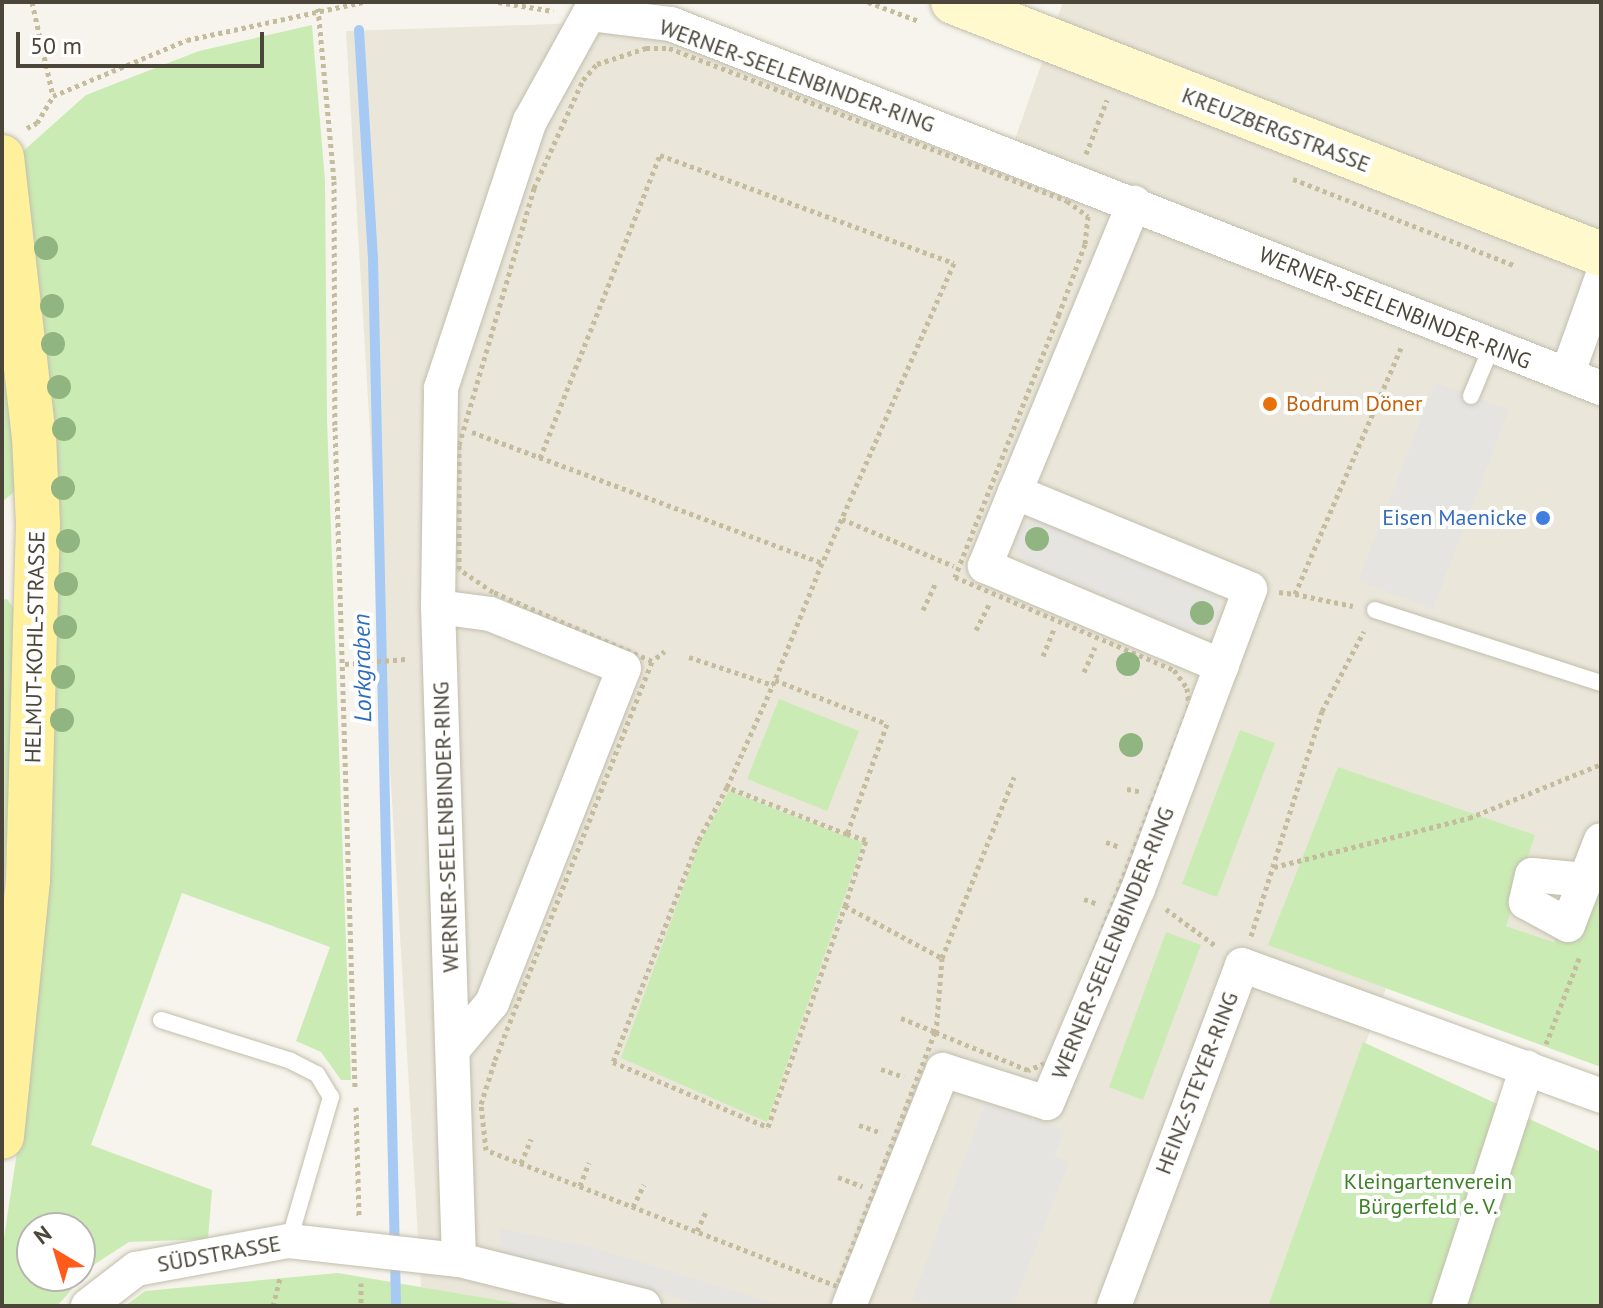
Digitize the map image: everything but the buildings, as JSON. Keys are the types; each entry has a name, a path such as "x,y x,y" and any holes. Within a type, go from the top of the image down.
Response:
{"main road":[{"name":"HELMUT-KOHL-STRASSE","path":"2,1137 28,880 38,524 34,436 8,146"}],"street":[{"name":"KREUZBERGSTRASSE","path":"953,2 1120,70 1601,254"},
{"name":"WERNER-SEELENBINDER-RING","path":"459,1260 455,1047 438,607 452,424 441,388 530,121 589,14 671,24 1134,203 1491,348 1567,375"},
{"path":"1134,203 985,566 1222,666"},
{"path":"1601,280 1567,375 1601,388"},
{"path":"1015,492 1250,589"},
{"name":"WERNER-SEELENBINDER-RING","path":"930,1076 1047,1103 1138,889 1250,589"},
{"path":"438,607 490,614 624,668 492,1003 455,1047"},
{"path":"1585,880 1601,840"},
{"name":"HEINZ-STEYER-RING","path":"1114,1306 1242,965 1536,1058 1601,1096"},
{"path":"1449,1306 1536,1058"},
{"path":"849,1306 930,1076"},
{"name":"SÜDSTRASSE","path":"88,1306 136,1269 289,1241 359,1246 459,1260"},
{"path":"459,1260 644,1306"}],"lane":[{"path":"1471,396 1491,348"},
{"path":"1375,610 1601,683"},
{"path":"161,1020 289,1060 317,1074 331,1097 289,1241"}],"path":[{"path":"32,2 53,96"},
{"path":"8,146 37,123 53,96 187,40 318,8 363,2"},
{"path":"498,2 589,14"},
{"path":"318,8 334,181 335,427 345,664 359,1246"},
{"path":"652,661 493,592 459,569 452,424 534,188 583,80 616,55 669,48 1067,201 1088,216 1069,286 955,577 1174,670 1187,688 1189,708 1052,1060 1028,1070 901,1018"},
{"path":"1076,181 1120,70"},
{"path":"540,458 660,155 954,263 822,563 774,682 727,787 698,841 613,1062 768,1127 866,840 727,787"},
{"path":"1337,200 1527,270"},
{"path":"1295,594 1404,342"},
{"path":"452,424 822,563"},
{"path":"842,519 959,568"},
{"path":"923,610 935,584"},
{"path":"1138,889 1242,965 1322,711 1375,610 1295,594 1250,589"},
{"path":"976,630 994,594"},
{"path":"1043,656 1058,621"},
{"path":"1084,672 1099,639"},
{"path":"665,651 652,661 481,1104 486,1150 837,1286 895,1138 930,1076 942,958 1014,777"},
{"path":"689,657 774,682 887,724 847,834"},
{"path":"345,664 405,659"},
{"path":"1273,867 1469,818 1601,764"},
{"path":"845,906 942,958"},
{"path":"1536,1058 1582,951"},
{"path":"930,1076 935,1032"},
{"path":"881,1069 930,1076"},
{"path":"859,1125 895,1138"},
{"path":"521,1163 531,1139"},
{"path":"580,1186 589,1163"},
{"path":"838,1177 874,1190"},
{"path":"633,1207 644,1184"},
{"path":"697,1231 707,1210"}],"shaded area":[{"path":"1063,2 1601,2 1601,822 1555,942 1506,926 1269,945 1386,988 1268,1306 499,1306 421,1287 346,31 672,20 1013,145"},
{"path":"1435,382 1509,410 1433,609 1358,581"},
{"path":"1036,518 1207,585 1219,600 1218,621 1207,630 1189,631 1030,564 1016,549 1015,531"},
{"path":"985,1103 1065,1130 1054,1156 1069,1162 1013,1306 930,1306 912,1300"},
{"path":"500,1228 595,1248 783,1306 704,1306 589,1271 500,1256"}],"green space":[{"path":"312,25 325,181 327,420 351,1080 341,1080 321,1052 296,1041 330,947 182,893 91,1145 212,1190 208,1239 129,1242 96,1263 96,1212 16,1212 16,1292 70,1292 57,1306 2,1306 2,1251 29,1073 21,153 86,95 199,51"},
{"path":"2,311 18,489 3,501 2,501"},
{"path":"7,599 17,613 2,928 2,600"},
{"path":"779,699 859,731 827,811 747,779"},
{"path":"1240,730 1275,743 1217,897 1182,884"},
{"path":"1338,767 1535,835 1506,926 1554,942 1601,822 1601,1067 1268,945"},
{"path":"729,791 863,843 767,1122 621,1058 700,842"},
{"path":"1166,932 1201,945 1143,1100 1109,1087"},
{"name":"Kleingartenverein Bürgerfeld e. V.","path":"1363,1042 1601,1152 1601,1306 1268,1306"},
{"path":"338,1273 532,1306 125,1306 145,1291"}],"waterway":[{"name":"Lorkgraben","path":"359,30 373,258 396,1306"}],"place":[{"name":"Bodrum Döner","path":"1270,404"},
{"name":"Eisen Maenicke","path":"1543,518"}]}
